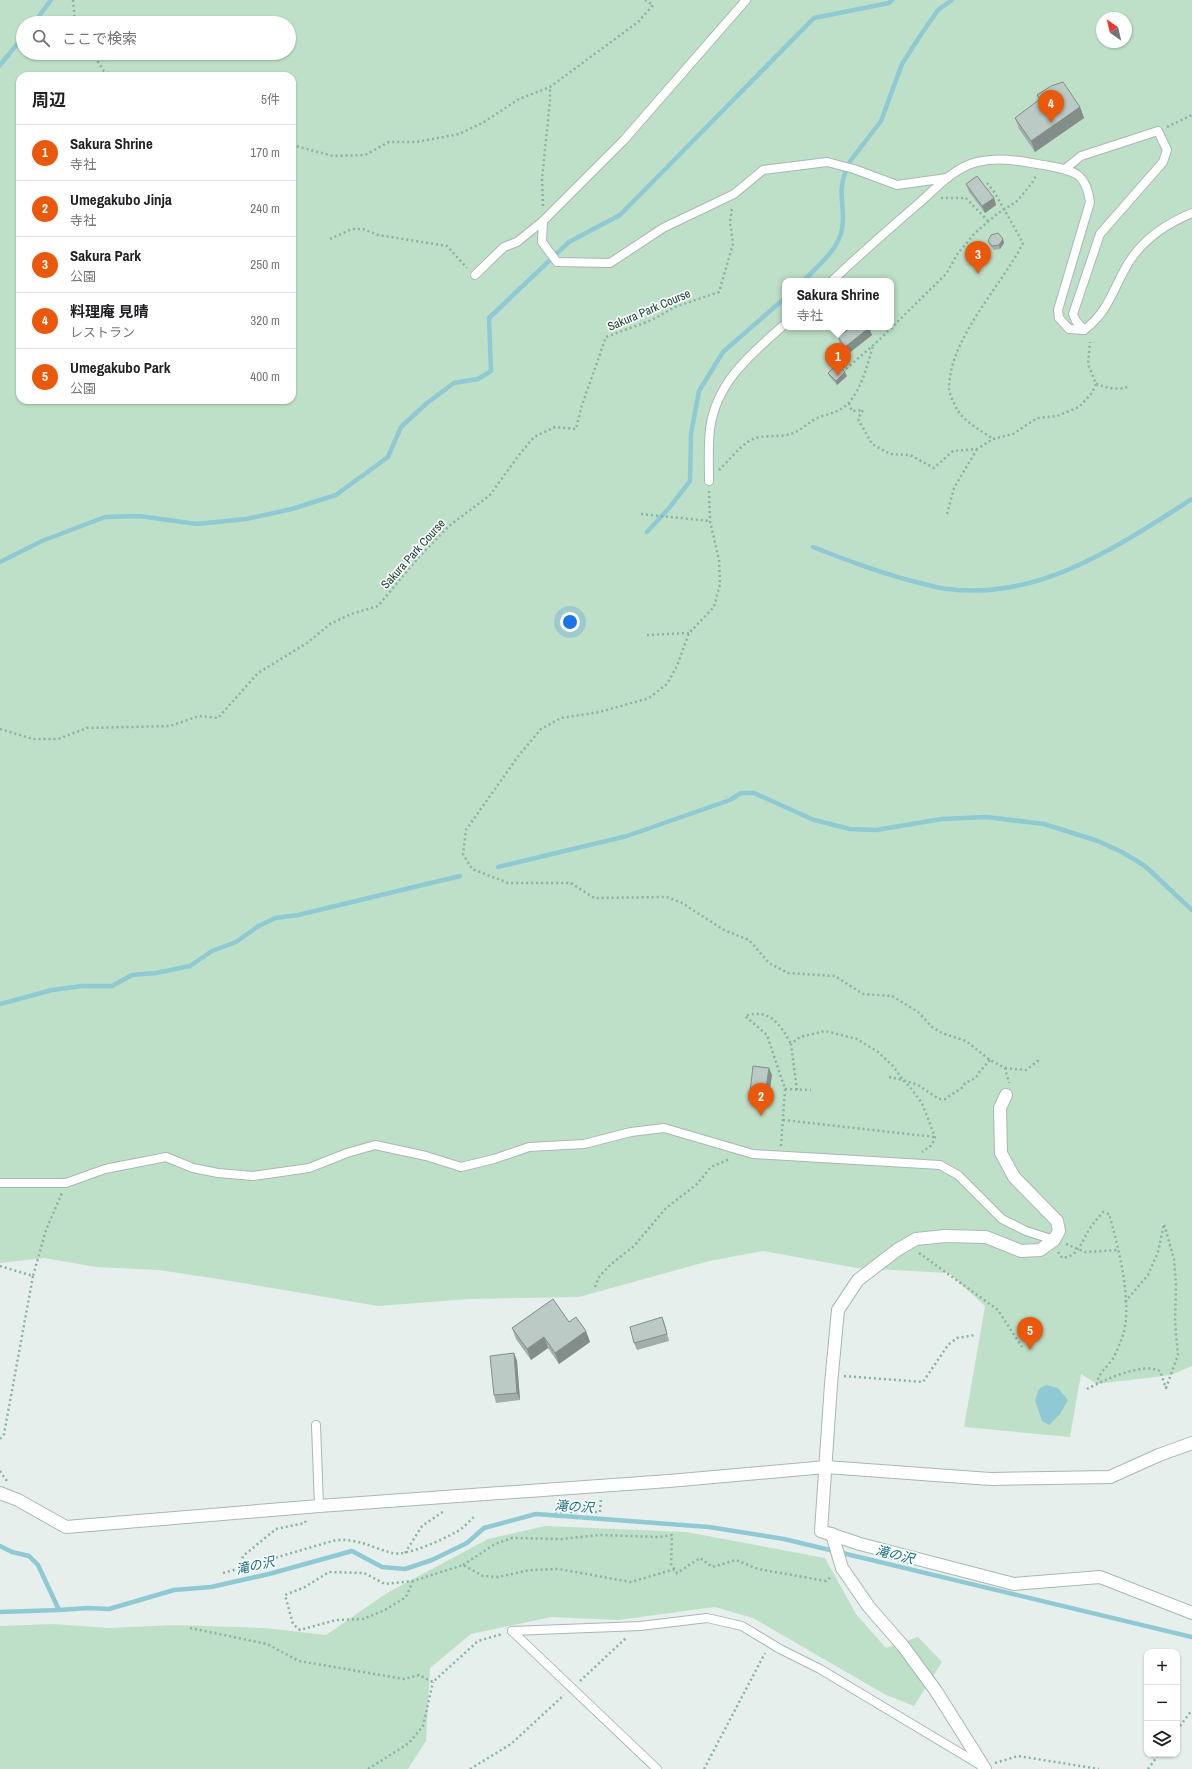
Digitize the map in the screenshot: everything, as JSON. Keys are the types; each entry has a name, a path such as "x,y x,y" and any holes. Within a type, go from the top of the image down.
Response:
{"street":[{"path":"1006,1095 1000,1108 1001,1153 1014,1177 1057,1221 1059,1231 1054,1240 1040,1250 1021,1251 986,1237 945,1236 916,1239 897,1250 858,1280 838,1310 821,1530 833,1538 1014,1584 1100,1578 1192,1613"},
{"path":"0,1493 18,1500 66,1527 315,1506 669,1481 826,1467 990,1479 1110,1477 1159,1455 1192,1443"},
{"path":"833,1538 841,1565 869,1607 903,1646 936,1691 984,1768"}],"lane":[{"path":"475,275 504,247 517,242 543,221 624,140 746,0"},
{"path":"1065,169 1080,156 1158,131 1166,150 1163,162 1100,234 1074,314 1076,321 1084,330"},
{"path":"835,278 947,178 976,162 1001,158 1065,169 1078,175 1088,185 1090,202 1058,310 1060,318 1070,329 1084,330 1103,312 1130,260 1142,244 1155,233 1178,219 1192,213"},
{"path":"543,221 542,242 557,262 610,262 663,228 734,194 763,170 827,162 854,169 897,185 947,178"},
{"path":"709,481 710,427 717,401 730,377 746,359 782,327"},
{"path":"0,1183 66,1183 105,1169 166,1157 193,1168 218,1173 253,1176 309,1168 347,1153 375,1145 426,1156 461,1167 494,1159 529,1147 584,1144 631,1132 664,1128 754,1154 940,1165 958,1175 1002,1219 1026,1231 1054,1240"},
{"path":"315,1506 316,1425"},
{"path":"512,1631 640,1626 707,1618 742,1626 770,1643 820,1669 984,1768"},
{"path":"512,1631 657,1769"}],"path":[{"path":"73,0 74,16"},
{"path":"296,146 333,156 366,155 388,142 417,142 459,134 484,122 520,99 550,87 638,22 653,6 645,0"},
{"path":"97,60 104,71 106,72"},
{"path":"543,221 542,179 550,87"},
{"path":"1158,131 1192,115"},
{"path":"894,325 946,274 958,253 975,233 988,221 1017,201 1032,183 1042,165"},
{"path":"987,183 995,192 1023,243 1014,261 965,336 954,363 949,389 958,412 993,439"},
{"path":"930,193 939,198 966,198 988,221"},
{"name":"Sakura Park Course","path":"0,730 33,739 58,739 87,728 170,726 199,716 218,718 258,673 307,643 330,624 351,614 378,606 418,558 449,526 490,495 534,437 555,427 576,429 582,405 606,337 652,320 675,307 719,292 733,244 730,222 734,194"},
{"path":"330,239 352,229 364,229 378,235 447,246 475,275"},
{"path":"846,369 888,330"},
{"path":"849,403 852,411 862,410 858,419 872,444 890,454 910,455 934,468 953,451 977,449 993,439 1013,434 1037,418 1057,416 1079,407 1092,393 1096,384 1088,364 1090,342"},
{"path":"873,345 864,376 849,403 839,411 825,414 812,421 800,431 786,435 755,438 748,441 709,481 710,521 718,560 720,584 714,607 689,633 667,684 649,698 600,712 561,718 541,729 519,756 466,830 463,854 472,869 508,883 571,883 594,898 667,897 682,903 724,930 749,940 769,962 788,973 835,976 863,994 892,996 918,1012 932,1027 942,1033 966,1041 990,1060 1005,1068 1026,1070 1040,1060"},
{"path":"1096,384 1109,389 1123,389 1130,386"},
{"path":"947,514 954,488 977,449"},
{"path":"641,514 710,521"},
{"path":"647,635 689,633"},
{"path":"780,1156 785,1089 767,1035 745,1016 756,1013 765,1014 775,1020 791,1044 797,1090"},
{"path":"791,1044 800,1037 825,1032 857,1039 878,1052 893,1066 922,1103 935,1137 932,1145 908,1164"},
{"path":"889,1077 918,1085 939,1099 945,1099 963,1087 965,1083 976,1078 978,1072 983,1069 990,1060"},
{"path":"1005,1068 1009,1083 1006,1095"},
{"path":"785,1089 811,1090"},
{"path":"783,1120 935,1137"},
{"path":"595,1287 599,1277 606,1269 634,1246 666,1208 696,1185 711,1167 742,1151"},
{"path":"0,1439 4,1434 33,1276 46,1230 66,1183"},
{"path":"1054,1240 1056,1248 1062,1258 1071,1257 1078,1249 1090,1227 1103,1212 1109,1214 1123,1267 1127,1321 1123,1337 1112,1359 1099,1376 1097,1384"},
{"path":"1087,1389 1120,1374 1153,1367 1160,1371 1166,1388 1178,1355 1175,1322 1176,1285 1174,1259 1164,1224 1158,1252 1148,1275 1125,1302"},
{"path":"1054,1240 1085,1252 1118,1250"},
{"path":"908,1244 998,1310 1022,1347"},
{"path":"0,1266 33,1276"},
{"path":"832,1375 923,1382 948,1345 957,1338 975,1335"},
{"path":"555,1512 600,1512 601,1486"},
{"path":"240,1568 242,1556 276,1529 304,1523 315,1506"},
{"path":"404,1554 422,1526 446,1510"},
{"path":"223,1573 336,1540 353,1539 394,1554 404,1554 457,1532 475,1516"},
{"path":"413,1581 406,1597 385,1610 363,1619 336,1620 300,1630 293,1624 285,1595 305,1587 330,1572 364,1573 386,1584 413,1581 463,1565 495,1544 512,1538 562,1539 599,1535 659,1537 672,1534 671,1564 677,1573 700,1558 712,1567 736,1560 758,1569 826,1581 841,1565"},
{"path":"463,1565 483,1576 498,1576 530,1570 559,1569 631,1582 675,1569"},
{"path":"470,1769 511,1744 640,1626"},
{"path":"190,1628 267,1644 299,1661 404,1679 418,1675 433,1682"},
{"path":"368,1769 409,1743 423,1726 433,1682 478,1641 512,1631"},
{"path":"704,1769 770,1643"},
{"path":"1180,1726 1192,1710"},
{"path":"984,1768 1018,1756 1099,1769"},
{"path":"1148,1769 1157,1757"}],"green space":[{"path":"0,0 1192,0 1192,1366 1171,1375 1097,1384 1081,1374 1070,1437 964,1427 985,1306 949,1273 857,1268 763,1251 709,1261 579,1297 470,1299 378,1306 159,1270 96,1267 44,1258 0,1263"},
{"path":"545,1526 686,1532 825,1558 856,1614 886,1648 918,1637 942,1662 914,1706 886,1695 753,1618 715,1607 618,1620 551,1617 471,1634 430,1668 426,1741 408,1769 0,1769 0,1626 54,1624 108,1628 175,1625 265,1628 326,1635 387,1593 488,1539"}],"water":[{"path":"1046,1385 1058,1388 1068,1400 1060,1414 1049,1425 1042,1421 1035,1400 1039,1389"}],"building":[{"path":"1063,82 1080,107 1031,141 1015,118 1040,99 1037,95 1051,86"},
{"path":"977,176 994,198 982,206 966,184"},
{"path":"998,233 1003,239 999,245 992,246 988,241 991,235"},
{"path":"847,330 866,330 845,347 838,337"},
{"path":"838,364 845,372 836,381 828,373"},
{"path":"753,1066 769,1068 765,1094 750,1092"},
{"path":"553,1299 569,1322 576,1317 586,1331 555,1353 544,1337 527,1349 512,1328"},
{"path":"662,1317 667,1334 634,1343 630,1327"},
{"path":"514,1353 517,1393 494,1395 490,1356"}],"waterway":[{"path":"39,16 51,0"},
{"path":"0,562 42,541 105,517 139,516 197,524 246,519 292,509 336,495 388,457 401,427 427,403 454,383 478,379 491,371 489,318 569,242 620,215 814,18 889,3 892,0"},
{"path":"848,164 881,121 902,64 938,10 952,0"},
{"path":"0,65 16,46"},
{"path":"806,278 832,251 840,236 843,222 842,188 845,173"},
{"path":"647,532 670,507 690,481 691,434 699,391 723,352 782,301"},
{"path":"813,547 879,571 940,588 981,591 1014,587 1045,578 1076,566 1135,535 1192,499"},
{"path":"498,867 627,836 730,800 741,793 754,793 814,820 850,829 876,830 942,819 986,817 1044,824 1098,841 1122,852 1145,866 1192,910"},
{"path":"0,1004 52,990 82,986 112,986 132,975 156,973 190,966 212,951 236,942 257,927 275,918 298,915 460,876"},
{"name":"滝の沢","path":"0,1546 12,1552 29,1556 38,1565 59,1610 88,1608 109,1609 174,1590 211,1587 269,1574 352,1551 382,1567 405,1569 432,1560 467,1543 484,1528 536,1514 709,1527 784,1539 1192,1637"},
{"path":"0,1612 59,1610"}],"place":[{"name":"料理庵 見晴","path":"1051,123"},
{"name":"Sakura Park","path":"978,274"},
{"name":"Sakura Shrine","path":"838,376"},
{"name":"Umegakubo Jinja","path":"761,1116"},
{"name":"Umegakubo Park","path":"1030,1350"}]}
